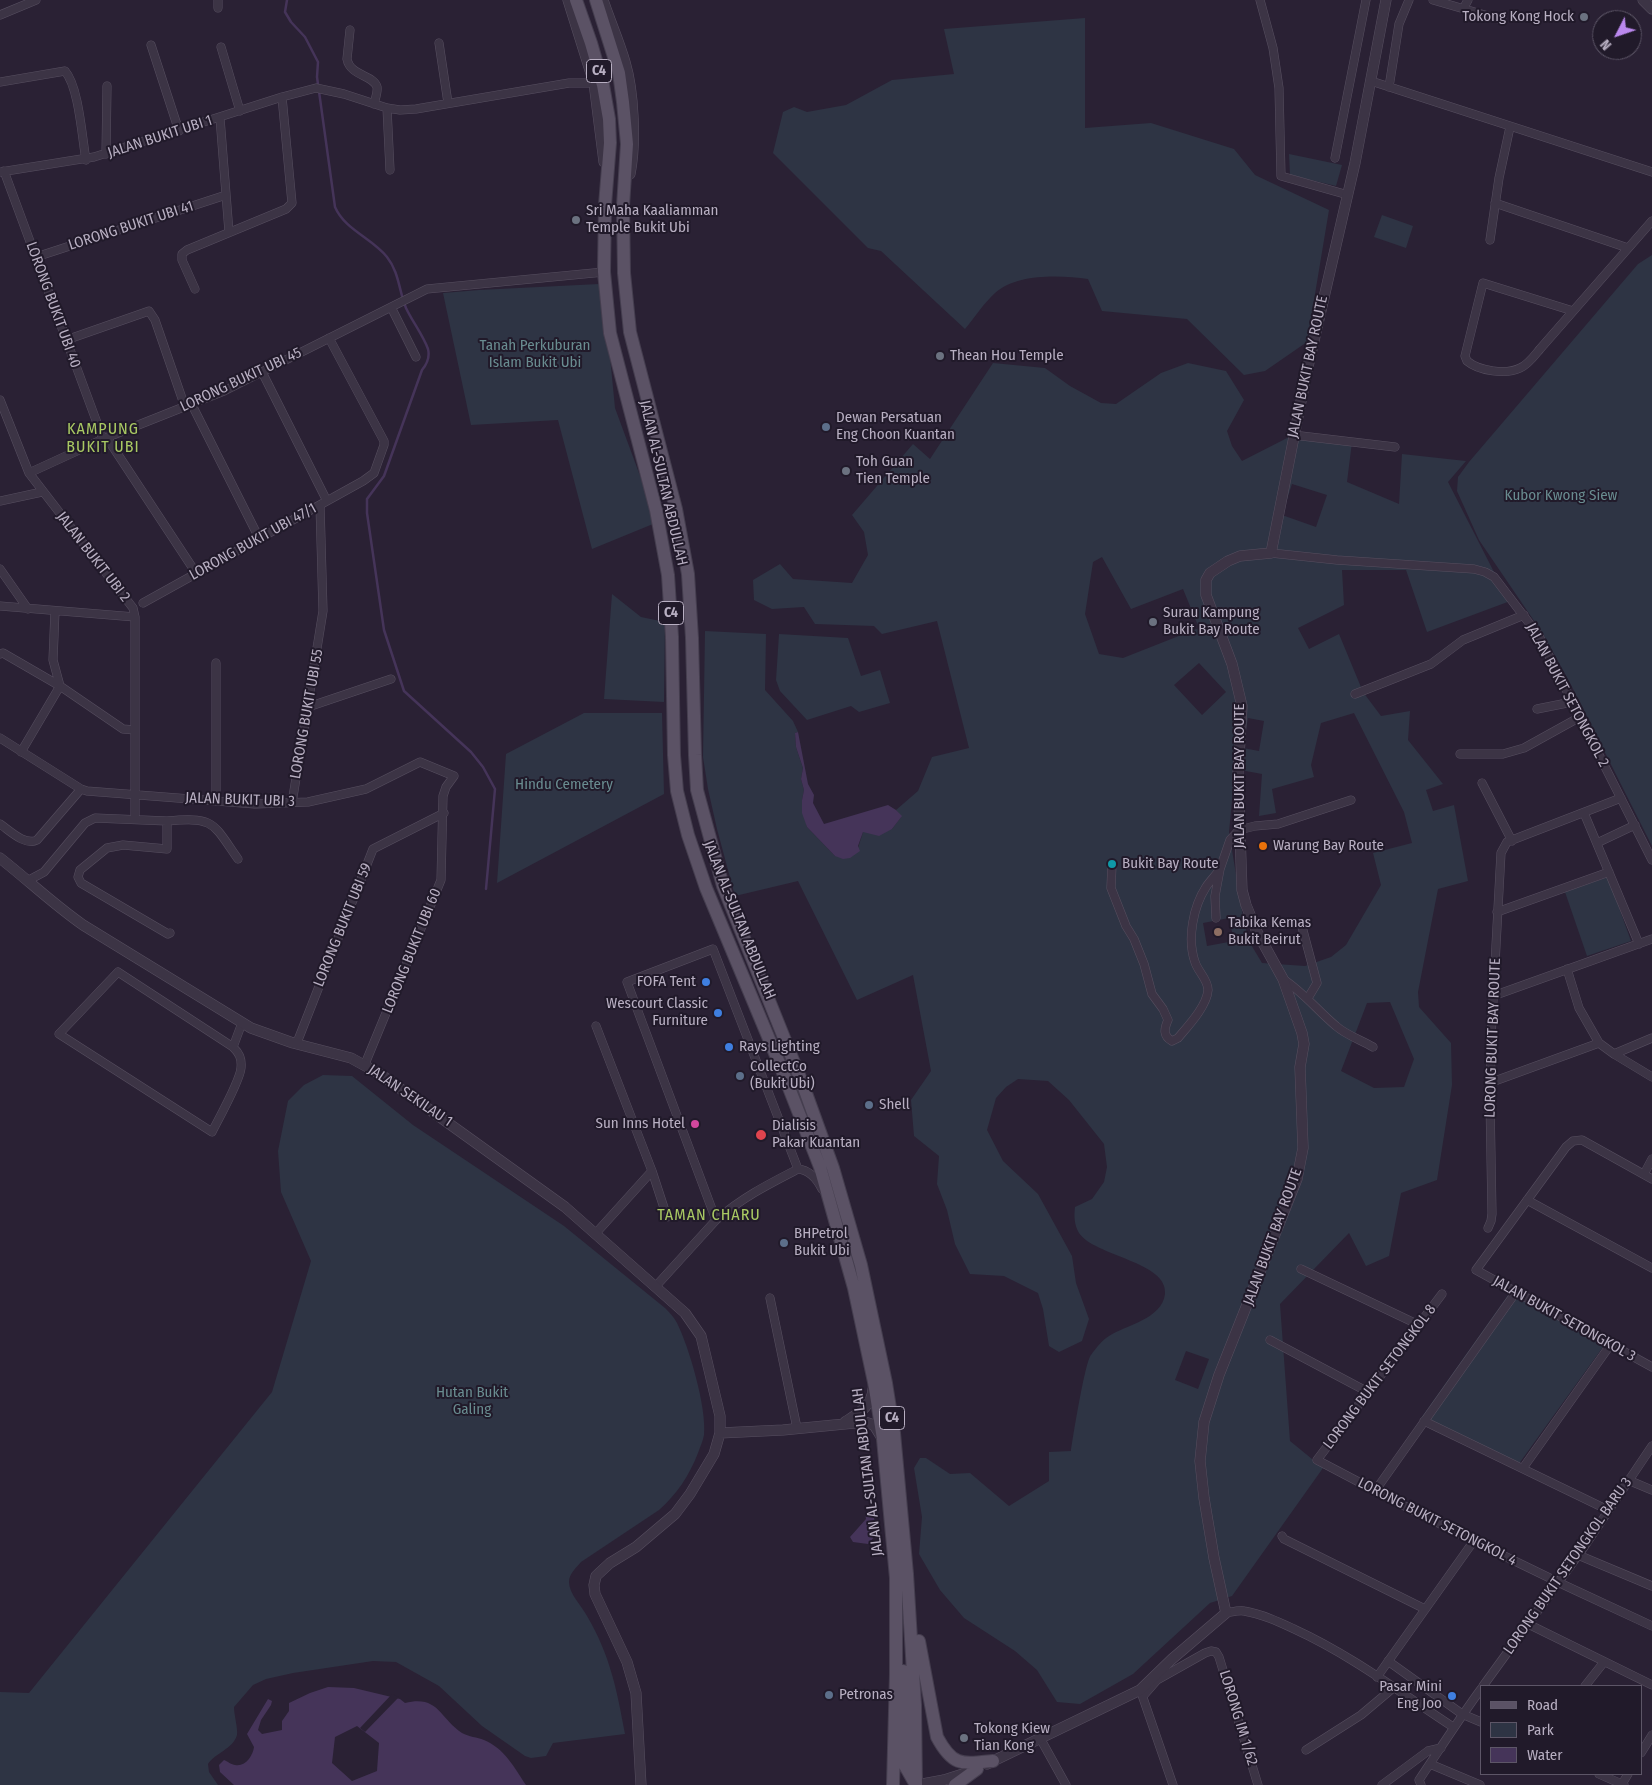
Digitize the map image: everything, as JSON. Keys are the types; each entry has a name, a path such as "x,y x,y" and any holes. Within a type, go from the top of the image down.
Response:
{"main road":[{"name":"JALAN AL-SULTAN ABDULLAH","path":"576,0 592,43 609,118 610,144 605,205 604,272 610,333 656,510 668,575 672,637 674,755 678,791 686,826 706,888 782,1070 820,1167 854,1288 874,1382 902,1576"},
{"name":"JALAN AL-SULTAN ABDULLAH","path":"596,0 619,73 626,144 623,206 624,273 630,332 676,508 688,574 698,790 723,886 803,1085 830,1158 861,1265 886,1383 894,1433 902,1576 896,1674 893,1785"},
{"path":"902,1576 936,1738 949,1756 960,1762 993,1761"},
{"path":"902,1576 905,1690 904,1764 916,1785"},
{"path":"956,1785 978,1769"}],"street":[{"path":"0,15 36,0"},
{"name":"C4","path":"568,0 594,83 603,148 605,205"},
{"name":"C4","path":"603,0 629,79 634,144 623,206"},
{"path":"1260,0 1272,48 1279,88 1281,176 1348,195"},
{"path":"1335,158 1366,0"},
{"name":"JALAN BUKIT BAY ROUTE","path":"1226,1613 1204,1498 1200,1460 1204,1422 1211,1398 1297,1179 1303,1148 1300,1067 1304,1044 1299,1021 1283,979 1257,932 1246,906 1242,890 1238,774 1242,716 1241,700 1232,664 1206,595 1206,580 1210,573 1228,561 1240,556 1271,553 1330,266 1348,195 1386,0"},
{"path":"1389,87 1399,24 1409,0"},
{"path":"1433,0 1502,20"},
{"path":"1463,9 1468,0"},
{"path":"1643,0 1652,9"},
{"path":"350,30 348,64 355,72 375,83 377,89 374,104 387,108 400,110 416,109 569,83 594,83"},
{"path":"439,43 448,103"},
{"path":"151,45 179,131"},
{"path":"221,47 240,111"},
{"path":"0,82 65,71 71,78 86,160"},
{"path":"1371,81 1652,172"},
{"path":"106,154 107,86"},
{"name":"JALAN BUKIT UBI 1","path":"2,172 86,160 282,97 316,88 330,90 374,104"},
{"path":"195,289 182,260 182,254 187,250 286,209 292,203 282,97"},
{"path":"387,108 390,170"},
{"path":"220,118 229,232"},
{"path":"1490,240 1499,178 1510,127"},
{"name":"LORONG BUKIT UBI 40","path":"2,172 105,439 196,574"},
{"name":"LORONG BUKIT UBI 41","path":"36,257 226,194"},
{"path":"1496,203 1628,248"},
{"path":"1573,311 1484,283 1466,356 1467,361 1482,370 1512,371 1522,368 1573,311 1652,221"},
{"name":"LORONG BUKIT UBI 45","path":"29,473 105,439 224,392 426,288 604,272"},
{"path":"392,306 416,357"},
{"path":"66,340 149,312 155,320 188,406 259,538"},
{"name":"LORONG BUKIT UBI 47/1","path":"143,603 324,503 374,473 384,441 329,338"},
{"path":"262,372 324,503"},
{"name":"JALAN BUKIT UBI 2","path":"0,400 29,473 133,608 135,617 135,819"},
{"path":"1294,435 1395,447"},
{"path":"0,501 42,492"},
{"name":"LORONG BUKIT UBI 55","path":"292,803 322,625 324,503"},
{"name":"JALAN BUKIT SETONGKOL 2","path":"1271,553 1474,570 1485,572 1494,577 1539,636 1652,860"},
{"path":"0,569 28,609"},
{"path":"0,606 135,617"},
{"path":"21,752 60,686 53,660 55,611"},
{"path":"1355,694 1431,664 1463,640 1524,615"},
{"path":"0,654 3,653 60,686 123,729 135,730"},
{"path":"216,663 216,801"},
{"path":"308,707 390,679"},
{"path":"1538,709 1572,702"},
{"path":"1460,754 1503,754 1524,748 1580,717"},
{"path":"0,738 81,789 37,840 33,842 27,842 0,824"},
{"name":"JALAN BUKIT UBI 3","path":"81,789 135,796 255,804 292,803 308,802 358,792 420,762 454,776"},
{"name":"LORONG BUKIT UBI 60","path":"365,1064 441,880 444,791 454,776"},
{"path":"1482,783 1512,840 1621,798"},
{"path":"1216,918 1215,896 1220,869 1230,840 1240,830 1255,826 1278,824 1351,800"},
{"name":"LORONG BUKIT UBI 59","path":"292,1043 298,1040 373,849 444,813"},
{"path":"1584,813 1640,944"},
{"path":"29,880 44,872 85,823 96,818 167,821 194,819 207,822 217,829 238,859"},
{"path":"167,821 168,849 122,846 108,848 80,870 78,877 81,882 168,934 170,933"},
{"path":"1597,843 1635,825"},
{"name":"LORONG BUKIT BAY ROUTE","path":"1488,1228 1492,1221 1490,1100 1492,1082 1490,1056 1497,912 1501,854 1507,842 1512,840"},
{"name":"JALAN SEKILAU 1","path":"0,858 29,880 57,907 83,925 242,1023 292,1043 342,1055 365,1064 565,1207 685,1313 701,1336 720,1416 720,1432"},
{"path":"1112,864 1111,888 1144,964 1152,994 1163,1009 1168,1020 1164,1029 1167,1038 1172,1041 1178,1038 1203,1007 1208,989 1205,979 1195,963 1191,943 1194,916 1205,889 1220,869"},
{"path":"1497,912 1609,872"},
{"path":"1301,923 1317,982 1308,998"},
{"path":"1493,996 1652,939"},
{"path":"716,1220 626,982 713,950 798,1169"},
{"path":"1567,970 1579,1008 1599,1043 1652,1077"},
{"path":"118,972 233,1047 240,1054 241,1069 212,1132 59,1034 118,972"},
{"path":"1283,979 1308,998 1336,1026 1374,1046"},
{"path":"233,1047 242,1023"},
{"path":"596,1026 652,1171 667,1217"},
{"path":"1614,1054 1652,1038"},
{"path":"1492,1082 1599,1043"},
{"path":"1652,1179 1582,1140 1573,1141 1566,1147 1527,1200 1652,1268"},
{"path":"1644,1174 1652,1159"},
{"path":"656,1286 716,1220 752,1192 798,1169 810,1173 829,1200"},
{"path":"596,1233 652,1171"},
{"name":"JALAN BUKIT SETONGKOL 3","path":"1527,1200 1476,1270 1652,1367"},
{"path":"1301,1269 1419,1325"},
{"path":"1375,1491 1516,1292"},
{"name":"LORONG BUKIT SETONGKOL 8","path":"1317,1460 1442,1294"},
{"path":"770,1298 797,1428"},
{"path":"1270,1340 1368,1392"},
{"path":"1523,1468 1611,1344"},
{"path":"845,1423 870,1403 874,1382"},
{"path":"641,1785 636,1693 627,1662 595,1594 596,1576 610,1563 636,1547 674,1514 690,1494 714,1454 720,1432 736,1433 870,1422 883,1438"},
{"path":"1424,1422 1608,1510"},
{"name":"LORONG BUKIT SETONGKOL BARU 3","path":"1484,1685 1578,1555 1652,1446"},
{"name":"LORONG BUKIT SETONGKOL 4","path":"1317,1460 1473,1542 1652,1626"},
{"path":"1628,1480 1652,1490"},
{"path":"1282,1536 1284,1539 1425,1609"},
{"path":"1377,1677 1473,1542"},
{"path":"1578,1555 1652,1586"},
{"path":"916,1785 944,1780 978,1769 1040,1738 1141,1693 1172,1660 1226,1613 1243,1611 1277,1621 1329,1647 1453,1727"},
{"path":"1528,1624 1652,1685"},
{"name":"LORONG IM 1/62","path":"1141,1693 1157,1680 1206,1653 1216,1652 1258,1785"},
{"path":"1388,1661 1462,1714 1480,1722"},
{"path":"1587,1685 1604,1662"},
{"path":"1306,1750 1361,1715 1393,1688"},
{"name":"LORONG BUKIT SETONGKOL BARU 3","path":"1420,1782 1453,1727 1480,1691"},
{"path":"1141,1693 1173,1785"},
{"path":"1642,1751 1652,1735"},
{"path":"1040,1738 1066,1785"},
{"path":"1382,1785 1428,1752 1441,1748"},
{"path":"1430,1764 1480,1785"},
{"path":"1601,1775 1623,1784"},
{"path":"1411,1785 1420,1782"}],"green space":[{"path":"1085,18 1085,128 1151,123 1234,149 1255,175 1329,210 1307,342 1265,371 1244,375 1187,319 1102,311 1088,279 1053,276 1040,277 1004,286 983,306 965,329 881,251 868,248 773,153 783,112 794,107 807,112 846,105 892,80 954,74 944,29"},
{"path":"1289,154 1342,165 1336,186 1290,175"},
{"path":"1382,215 1413,226 1406,248 1374,237"},
{"name":"Kubor Kwong Siew","path":"1652,255 1652,846 1570,683 1543,634 1479,540 1457,491 1458,477 1469,462 1638,264"},
{"name":"Tanah Perkuburan Islam Bukit Ubi","path":"603,285 615,408 646,492 653,524 592,549 558,420 471,425 443,293"},
{"path":"993,363 1045,368 1070,386 1101,403 1116,404 1161,373 1188,363 1226,371 1244,400 1227,431 1232,446 1242,461 1293,435 1352,442 1347,482 1399,504 1402,454 1466,461 1448,482 1495,574 1513,600 1427,632 1406,570 1342,570 1344,605 1298,628 1309,649 1339,634 1363,692 1381,716 1410,711 1408,740 1443,784 1426,790 1433,811 1454,805 1468,881 1438,889 1418,992 1419,1007 1451,1043 1452,1085 1437,1180 1401,1193 1389,1256 1366,1266 1349,1233 1280,1304 1290,1441 1323,1468 1232,1596 1210,1603 1133,1674 1080,1704 1057,1702 1037,1670 1015,1651 964,1618 940,1590 919,1554 922,1517 914,1468 920,1458 926,1458 950,1474 970,1473 1009,1506 1049,1481 1049,1452 1071,1451 1088,1361 1091,1355 1106,1338 1142,1320 1157,1310 1165,1294 1163,1283 1155,1274 1144,1267 1099,1248 1087,1241 1079,1233 1075,1220 1075,1207 1092,1199 1104,1182 1107,1167 1104,1144 1069,1100 1048,1081 1018,1079 1006,1087 996,1098 987,1130 1003,1161 1038,1194 1072,1256 1076,1283 1089,1319 1082,1341 1059,1352 1049,1346 1043,1309 1038,1293 1004,1276 970,1274 955,1244 947,1210 937,1184 939,1156 914,1136 911,1100 931,1071 913,975 857,1000 798,881 735,896 717,829 703,757 705,631 766,634 765,690 793,721 798,732 795,733 796,747 803,768 801,779 804,790 802,800 807,827 835,856 858,848 863,832 892,829 901,817 896,810 918,791 932,757 969,748 937,621 882,634 874,626 815,624 804,607 772,609 754,600 753,580 780,564 793,579 852,583 868,555 864,532 852,515 913,444 930,459","holes":["1292,484 1327,495 1316,527 1282,515","1102,557 1131,609 1183,589 1199,628 1123,658 1099,654 1085,614 1093,562","1199,663 1226,692 1202,715 1174,685","1354,713 1404,812 1412,843 1373,853 1381,885 1346,945 1331,957 1305,966 1262,963 1250,943 1244,923 1229,832 1235,769 1262,774 1259,816 1276,813 1272,789 1314,777 1311,765 1321,723","1248,718 1264,721 1259,751 1243,748","1229,918 1234,941 1207,946 1203,923","1390,1002 1414,1059 1404,1087 1374,1088 1341,1071 1367,1003","1186,1351 1209,1359 1198,1389 1175,1380"]},
{"path":"612,594 641,617 665,622 664,702 604,699"},
{"path":"779,634 848,638 861,676 880,670 890,703 859,712 851,706 807,720 780,691 776,680"},
{"name":"Hindu Cemetery","path":"584,713 662,713 664,794 497,883 506,754"},
{"path":"1608,877 1631,941 1587,956 1565,892"},
{"name":"Hutan Bukit Galing","path":"323,1075 352,1076 413,1125 564,1226 665,1308 677,1323 692,1362 703,1409 704,1435 694,1461 677,1491 659,1510 581,1562 569,1579 571,1591 585,1612 602,1645 616,1688 625,1734 553,1743 546,1756 531,1758 525,1756 482,1726 439,1686 396,1662 373,1661 293,1673 266,1679 253,1685 234,1707 237,1732 235,1740 208,1764 209,1772 218,1785 0,1785 0,1692 29,1693 272,1392 311,1261 281,1192 278,1151 288,1101 304,1085"},
{"path":"1513,1288 1608,1340 1518,1465 1421,1418"}],"water":[{"path":"798,732 808,784 814,795 813,803 824,824 888,805 902,816 892,829 879,836 863,832 858,846 860,851 850,858 843,859 835,856 807,827 802,813 804,790 801,779 803,768 796,747 795,733"},
{"path":"865,1512 873,1512 874,1537 868,1544 853,1542 850,1537 866,1519"},
{"path":"328,1687 354,1688 400,1699 405,1703 425,1702 438,1709 462,1733 484,1740 498,1748 526,1785 234,1785 220,1772 219,1765 224,1760 234,1765 239,1765 246,1762 250,1757 254,1747 247,1734 268,1699 272,1701 271,1705 261,1720 258,1730 262,1734 282,1730 282,1721 289,1711 289,1703","holes":["357,1726 379,1743 377,1771 352,1781 332,1763 335,1737"]}],"pier":[{"path":"392,1694 399,1697 365,1732 360,1728"}],"waterway":[{"path":"287,0 285,12 291,22 305,37 318,62 317,77 335,207 345,222 381,250 391,263 406,308 428,349 428,360 422,370 384,476 367,499 367,513 384,630 404,691 471,752 483,767 495,789 486,889"}],"place":[{"name":"Tokong Kong Hock","path":"1584,17"},
{"name":"Sri Maha Kaaliamman Temple Bukit Ubi","path":"576,220"},
{"name":"Thean Hou Temple","path":"940,356"},
{"name":"Dewan Persatuan Eng Choon Kuantan","path":"826,427"},
{"name":"Toh Guan Tien Temple","path":"846,471"},
{"name":"Surau Kampung Bukit Bay Route","path":"1153,622"},
{"name":"Warung Bay Route","path":"1263,846"},
{"name":"Bukit Bay Route","path":"1112,864"},
{"name":"Tabika Kemas Bukit Beirut","path":"1218,932"},
{"name":"FOFA Tent","path":"706,982"},
{"name":"Wescourt Classic Furniture","path":"718,1013"},
{"name":"Rays Lighting","path":"729,1047"},
{"name":"CollectCo (Bukit Ubi)","path":"740,1076"},
{"name":"Shell","path":"869,1105"},
{"name":"Sun Inns Hotel","path":"695,1124"},
{"name":"Dialisis Pakar Kuantan","path":"761,1135"},
{"name":"BHPetrol Bukit Ubi","path":"784,1243"},
{"name":"Petronas","path":"829,1695"},
{"name":"Pasar Mini Eng Joo","path":"1452,1696"},
{"name":"Tokong Kiew Tian Kong","path":"964,1738"}],"district":[{"name":"KAMPUNG BUKIT UBI","path":"103,439"},
{"name":"TAMAN CHARU","path":"709,1216"}]}
